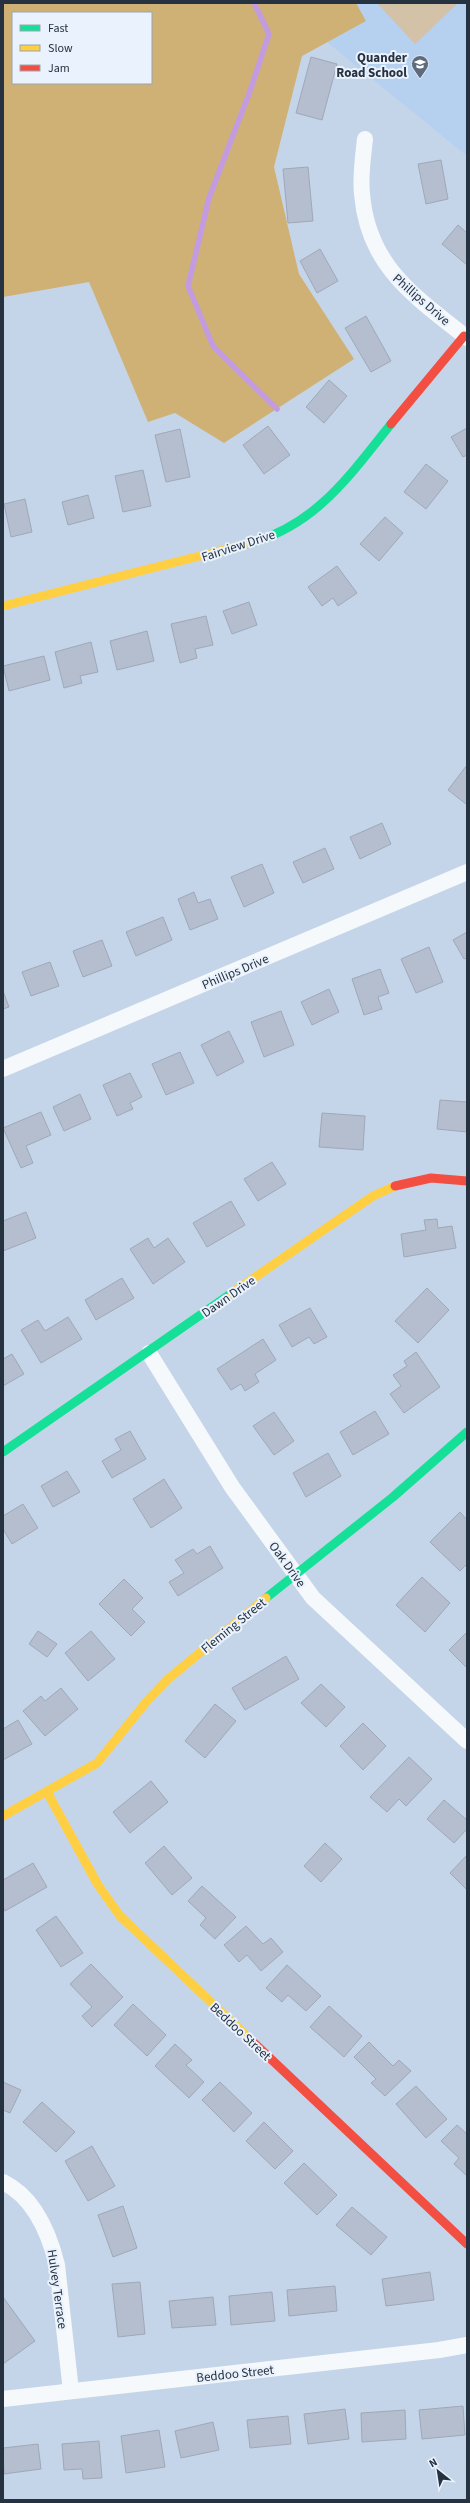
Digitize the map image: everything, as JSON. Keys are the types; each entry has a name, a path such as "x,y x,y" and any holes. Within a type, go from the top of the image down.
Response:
{"street":[{"name":"Phillips Drive","path":"365,139 362,193 371,237 380,256 392,273 466,337"},
{"name":"Fairview Drive","path":"3,606 248,544 274,535 304,520 324,504 466,337"},
{"name":"Phillips Drive","path":"3,1069 467,872"},
{"name":"Dawn Drive","path":"3,1452 149,1353 201,1314 384,1189 405,1181 427,1178 457,1178 467,1181"},
{"name":"Oak Drive","path":"149,1353 232,1487 313,1598 467,1741"},
{"name":"Fleming Street","path":"3,1816 96,1763 147,1701 168,1679 210,1642 393,1497 467,1432"},
{"name":"Beddoo Street","path":"47,1792 98,1885 120,1916 467,2244"},
{"name":"Hulvey Terrace","path":"3,2182 25,2198 44,2226 52,2246 57,2265 71,2391"},
{"name":"Beddoo Street","path":"3,2398 439,2350 467,2345"}],"shaded area":[{"path":"3,3 356,3 366,21 302,56 274,167 299,274 354,359 224,443 175,413 148,422 89,282 3,297"},
{"name":"Quander Road School","path":"279,3 467,3 467,156"},
{"path":"377,3 458,3 415,44"}],"building":[{"path":"311,57 337,64 322,120 296,113"},
{"path":"441,160 448,199 426,204 418,164"},
{"path":"308,167 313,221 288,223 283,169"},
{"path":"458,225 467,233 467,265 442,244"},
{"path":"320,249 338,281 317,293 300,261"},
{"path":"366,316 391,361 371,372 345,328"},
{"path":"329,380 347,396 324,423 306,407"},
{"path":"268,426 290,455 264,474 243,445"},
{"path":"467,428 467,455 463,457 451,437"},
{"path":"180,429 190,477 166,482 155,435"},
{"path":"426,464 448,481 426,509 404,492"},
{"path":"143,470 151,506 123,512 115,476"},
{"path":"88,495 94,518 68,525 62,502"},
{"path":"25,499 32,532 11,537 4,504"},
{"path":"385,517 403,533 379,561 360,544"},
{"path":"337,566 357,593 338,606 333,598 322,606 308,587"},
{"path":"249,602 257,625 232,634 223,611"},
{"path":"206,616 213,645 195,649 197,658 180,663 171,624"},
{"path":"147,631 154,661 117,670 110,641"},
{"path":"91,642 98,672 80,676 82,683 64,688 55,652"},
{"path":"44,656 50,680 9,691 3,666"},
{"path":"467,765 467,803 466,804 448,790"},
{"path":"382,823 391,844 360,859 350,837"},
{"path":"325,848 334,869 303,883 293,862"},
{"path":"262,864 274,893 244,907 231,877"},
{"path":"194,892 198,903 210,899 218,919 190,930 178,899"},
{"path":"163,917 172,940 136,956 126,932"},
{"path":"467,932 467,958 464,959 453,940"},
{"path":"102,940 112,966 83,977 73,951"},
{"path":"429,947 443,982 416,993 401,959"},
{"path":"50,962 59,986 31,996 22,972"},
{"path":"380,969 389,993 378,997 382,1009 364,1015 352,979"},
{"path":"329,989 339,1012 312,1025 301,1002"},
{"path":"3,991 9,1007 3,1009"},
{"path":"281,1011 294,1045 264,1057 251,1022"},
{"path":"229,1031 244,1062 217,1076 201,1045"},
{"path":"180,1052 194,1083 166,1095 152,1064"},
{"path":"130,1073 142,1097 130,1103 133,1109 117,1116 103,1085"},
{"path":"80,1094 91,1119 64,1131 53,1107"},
{"path":"440,1100 467,1102 467,1132 437,1129"},
{"path":"41,1112 51,1135 26,1146 33,1163 21,1168 3,1128"},
{"path":"322,1113 365,1116 363,1150 319,1147"},
{"path":"272,1162 286,1184 258,1201 244,1179"},
{"path":"231,1201 245,1225 207,1247 193,1223"},
{"path":"26,1212 36,1238 3,1251 3,1221"},
{"path":"437,1219 438,1228 452,1226 456,1248 404,1257 401,1234 426,1230 424,1220"},
{"path":"148,1238 154,1248 168,1238 185,1262 153,1284 130,1249"},
{"path":"122,1278 134,1298 96,1320 85,1300"},
{"path":"427,1288 449,1310 418,1343 395,1321"},
{"path":"310,1308 327,1337 314,1344 309,1337 292,1347 279,1325"},
{"path":"68,1317 82,1339 41,1363 21,1330 38,1320 45,1331"},
{"path":"263,1339 276,1360 255,1374 259,1382 245,1391 241,1384 231,1390 217,1369"},
{"path":"416,1352 440,1387 404,1413 390,1394 401,1386 393,1375 407,1366 404,1361"},
{"path":"12,1354 24,1374 3,1386 3,1359"},
{"path":"375,1411 389,1434 353,1455 340,1432"},
{"path":"274,1412 294,1441 274,1455 253,1426"},
{"path":"130,1431 146,1459 112,1478 102,1461 121,1450 115,1439"},
{"path":"328,1453 341,1476 306,1497 293,1473"},
{"path":"67,1471 80,1492 53,1507 41,1486"},
{"path":"164,1479 182,1508 151,1528 133,1499"},
{"path":"23,1504 38,1528 12,1544 3,1529 3,1516"},
{"path":"460,1512 467,1520 467,1564 460,1571 430,1542"},
{"path":"210,1546 223,1568 178,1596 169,1582 184,1573 175,1560 193,1549 197,1554"},
{"path":"422,1577 450,1603 425,1632 396,1605"},
{"path":"124,1579 143,1598 132,1609 145,1622 131,1636 99,1604"},
{"path":"38,1631 57,1644 47,1657 29,1644"},
{"path":"91,1631 115,1659 88,1681 65,1653"},
{"path":"467,1632 467,1668 449,1650"},
{"path":"286,1656 299,1679 245,1710 232,1688"},
{"path":"321,1684 345,1707 326,1727 301,1703"},
{"path":"61,1688 78,1709 45,1736 23,1711 41,1696 45,1701"},
{"path":"215,1704 236,1721 205,1758 185,1741"},
{"path":"18,1720 32,1744 3,1760 3,1729"},
{"path":"363,1723 386,1746 363,1770 340,1746"},
{"path":"409,1757 432,1779 406,1806 399,1799 387,1812 370,1797"},
{"path":"151,1781 168,1802 130,1833 113,1812"},
{"path":"444,1800 467,1820 467,1829 454,1843 427,1819"},
{"path":"325,1843 342,1859 321,1882 304,1866"},
{"path":"164,1846 192,1878 172,1895 145,1863"},
{"path":"467,1855 467,1890 450,1873"},
{"path":"33,1863 47,1887 5,1911 3,1907 3,1880"},
{"path":"202,1886 236,1917 215,1939 200,1925 206,1918 188,1901"},
{"path":"56,1916 83,1953 61,1967 36,1930"},
{"path":"246,1926 263,1944 271,1938 283,1952 261,1971 247,1955 239,1962 224,1945"},
{"path":"91,1964 123,1997 92,2027 82,2016 92,2007 70,1984"},
{"path":"287,1965 321,1996 306,2011 288,1995 282,2002 266,1988"},
{"path":"133,2004 166,2035 147,2056 114,2025"},
{"path":"329,2006 362,2036 344,2057 310,2027"},
{"path":"369,2042 393,2066 399,2060 411,2071 385,2096 371,2083 376,2079 354,2057"},
{"path":"175,2044 192,2060 186,2065 204,2082 189,2098 155,2066"},
{"path":"3,2082 21,2090 10,2113 3,2110"},
{"path":"220,2082 252,2113 234,2132 202,2100"},
{"path":"416,2086 447,2119 426,2138 396,2104"},
{"path":"42,2102 75,2132 56,2152 23,2122"},
{"path":"264,2122 293,2151 275,2169 246,2141"},
{"path":"457,2125 467,2134 467,2176 454,2164 459,2158 441,2141"},
{"path":"92,2146 115,2186 88,2201 65,2161"},
{"path":"304,2163 337,2195 317,2215 284,2183"},
{"path":"123,2206 137,2248 113,2257 98,2215"},
{"path":"352,2207 387,2237 371,2255 336,2225"},
{"path":"430,2272 434,2300 386,2306 382,2279"},
{"path":"140,2282 145,2334 118,2337 112,2284"},
{"path":"335,2286 337,2311 289,2316 287,2290"},
{"path":"272,2292 275,2321 231,2325 229,2296"},
{"path":"3,2297 35,2341 3,2364"},
{"path":"213,2297 216,2325 172,2328 169,2301"},
{"path":"463,2406 465,2435 422,2439 419,2410"},
{"path":"345,2409 349,2439 308,2444 304,2414"},
{"path":"405,2410 406,2439 362,2442 361,2413"},
{"path":"288,2416 291,2444 250,2448 247,2420"},
{"path":"213,2422 219,2450 181,2458 175,2431"},
{"path":"159,2430 165,2467 126,2473 121,2436"},
{"path":"99,2441 102,2478 83,2479 82,2469 64,2470 62,2444"},
{"path":"38,2444 41,2469 4,2474 3,2448"}],"waterway":[{"path":"254,3 269,34 250,91 209,198 188,286 213,346 277,409"}],"traffic: fast":[{"path":"247,544 271,536 293,525 312,512 345,480 391,424"},
{"path":"3,1452 232,1293"},
{"path":"266,1598 393,1497 467,1432"}],"traffic: slow":[{"path":"3,606 247,544"},
{"path":"232,1293 373,1196 395,1186"},
{"path":"3,1816 97,1763 147,1701 168,1679 266,1598"},
{"path":"47,1792 98,1885 120,1916 253,2042"}],"traffic: jam":[{"path":"391,424 464,336"},
{"path":"395,1186 431,1178 467,1181"},
{"path":"253,2042 467,2244"}],"place":[{"name":"Quander Road School","path":"420,79"}]}
